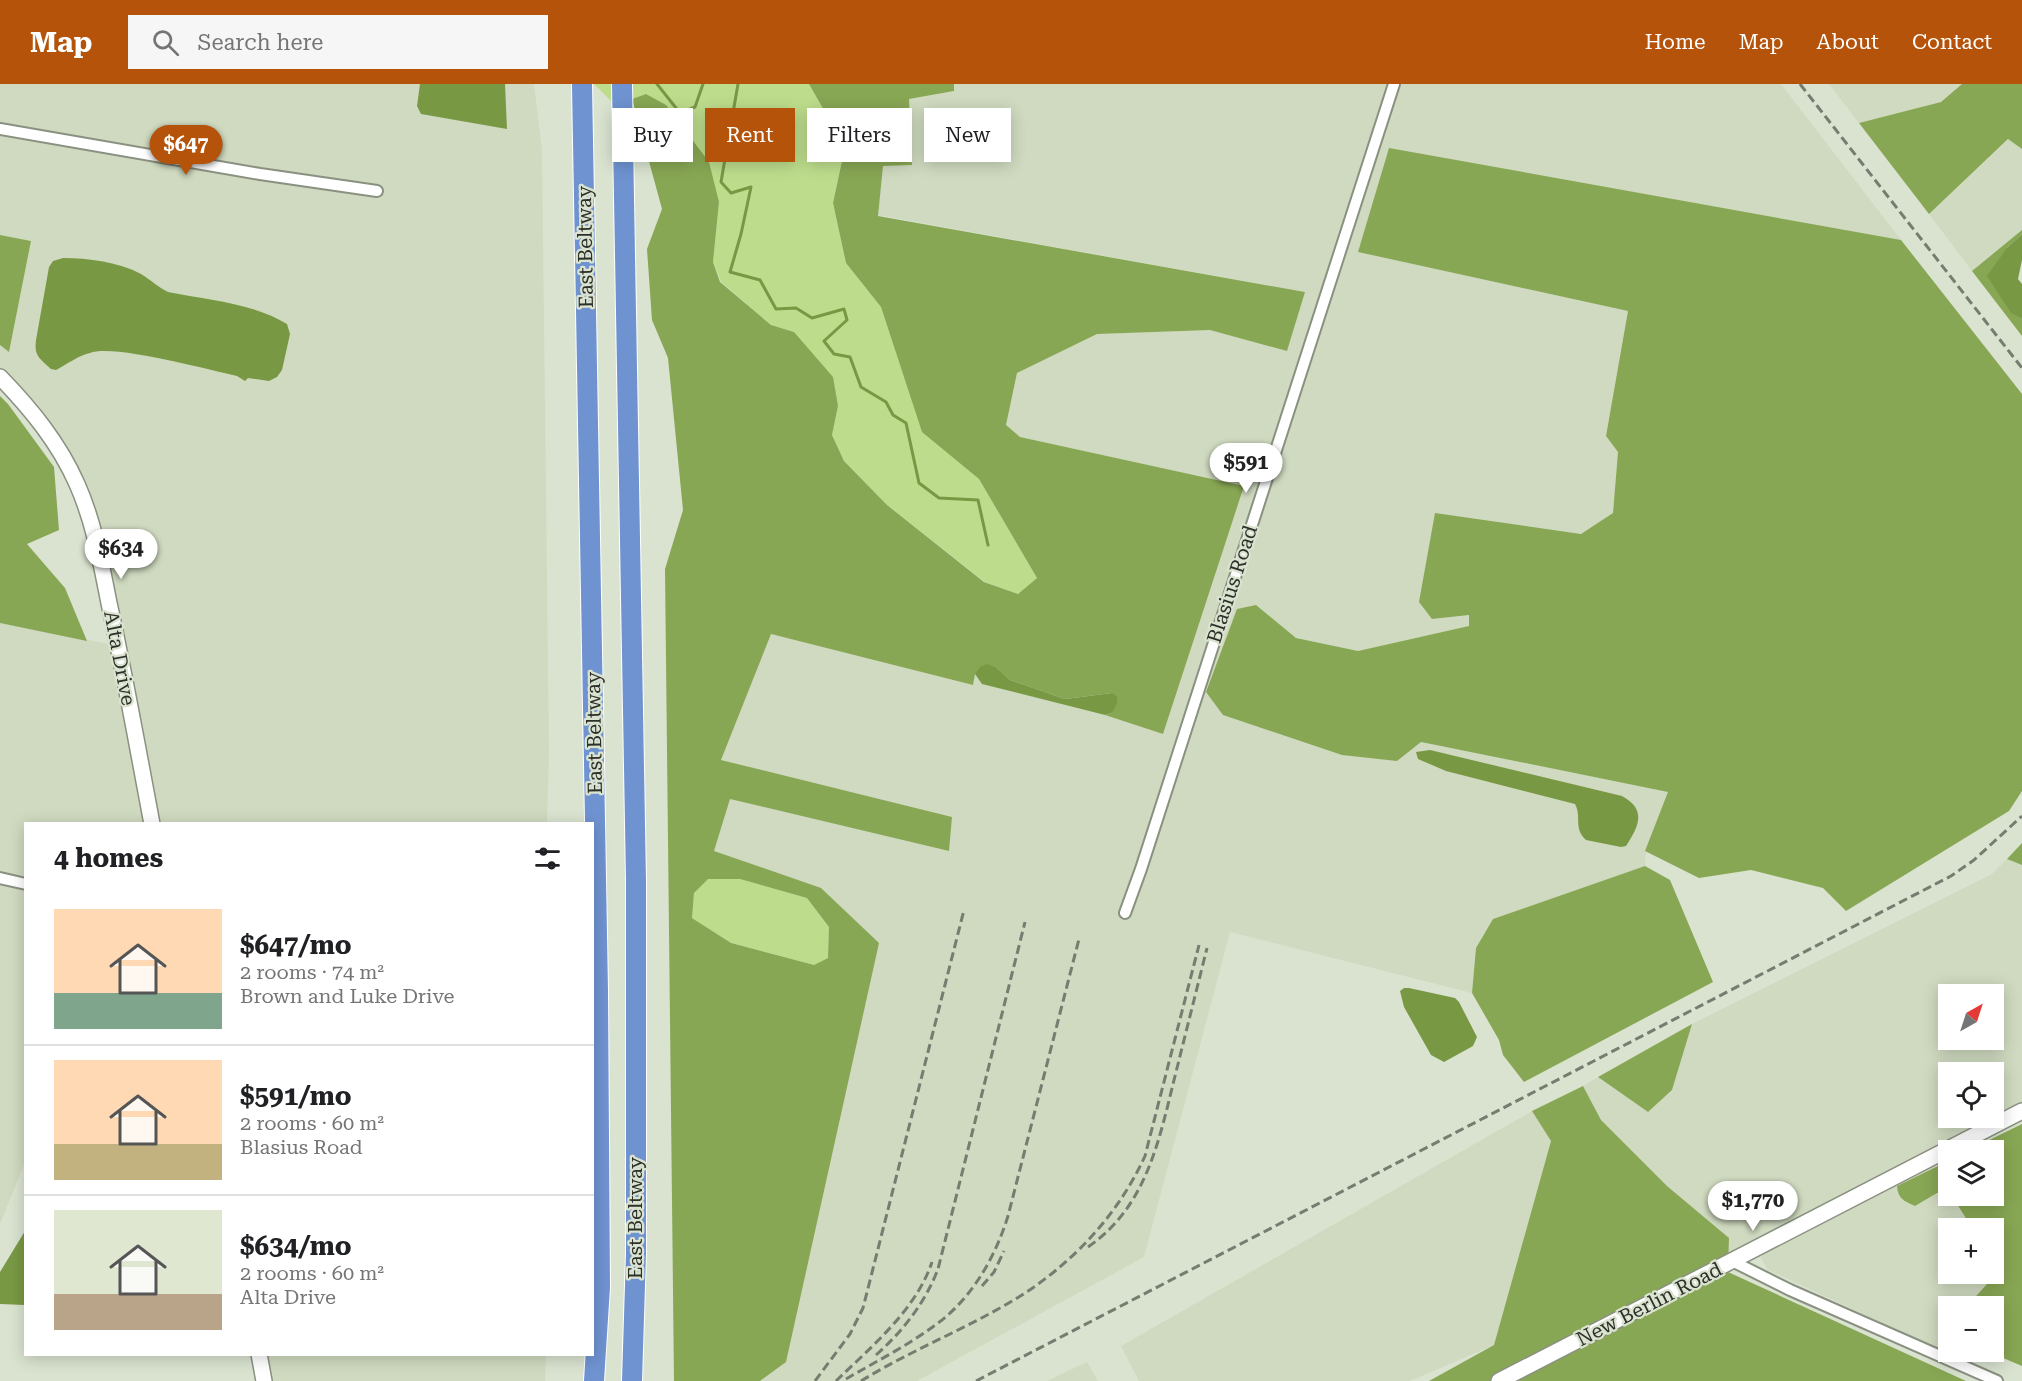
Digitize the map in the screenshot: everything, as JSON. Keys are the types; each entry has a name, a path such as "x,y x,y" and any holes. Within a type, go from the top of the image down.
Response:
{"highway":[{"name":"East Beltway","path":"622,84 636,881 636,1252 632,1381"},
{"name":"East Beltway","path":"582,86 598,991 600,1287 594,1381"}],"street":[{"name":"Blasius Road","path":"1125,913 1142,869 1394,84"},
{"path":"0,129 260,174 377,191"},
{"name":"Alta Drive","path":"0,377 39,419 53,440 77,483 85,505 94,533 114,627 152,822"},
{"path":"0,878 24,884"},
{"name":"New Berlin Road","path":"1500,1381 2022,1111"},
{"path":"1732,1261 1790,1290 1997,1381"},
{"path":"259,1356 264,1381"}],"shaded area":[{"path":"0,84 534,84 542,150 549,753 547,822 161,822 96,511 80,473 59,435 28,395 0,367 0,345 9,352 31,241 0,235"},
{"path":"420,84 505,84 507,129 421,114 417,106"},
{"path":"594,84 809,84 823,108 807,108 807,162 842,162 833,203 846,263 881,307 922,431 979,479 1037,578 1018,594 985,582 887,505 844,461 832,435 838,406 794,332 771,325 721,282 713,262 719,202 692,162 693,108 655,108 646,94 615,105"},
{"path":"809,84 954,84 954,91 909,99 909,108 823,108"},
{"path":"954,84 1781,84 1901,240 1389,149 1358,252 1628,311 1606,436 1618,452 1613,513 1581,534 1435,513 1432,619 1470,615 1470,626 1358,651 1296,638 1256,605 1397,761 1420,742 1669,792 1646,851 1645,866 1493,919 1476,948 1472,993 1230,932 1144,1257 917,1381 760,1381 786,1362 713,851 730,798 948,851 952,817 721,760 771,634 973,685 975,674 983,684 1105,715 1163,734 1244,486 1020,437 1006,425 1017,373 1097,334 1210,330 1287,350 1305,292 878,215 883,166 912,165 912,108 909,108 909,99 954,91"},
{"path":"1829,84 1962,84 1941,102 1859,123"},
{"path":"1962,84 2022,84 2022,149 2008,139 1929,214 1859,123 1941,102"},
{"path":"646,94 668,108 634,108 632,99"},
{"path":"2009,139 2022,149 2022,230 1972,271 1929,214"},
{"path":"693,141 705,157 705,162 709,162 719,202 713,262 720,282 771,325 794,332 833,377 838,406 832,435 844,461 887,505 984,582 1018,594 1037,578 979,479 922,432 881,307 846,263 833,203 842,162 912,162 912,165 883,166 878,216 1305,292 1287,351 1210,330 1097,334 1017,373 1006,425 1020,437 1244,486 1163,734 1105,715 1112,713 1112,693 1065,699 1010,680 997,668 975,674 973,685 771,634 721,760 952,817 949,851 730,799 714,851 821,888 879,943 786,1362 760,1381 674,1381 665,569 683,510 668,358 652,320 647,249 662,209 649,162 693,162","holes":["708,879 740,879 807,898 829,927 828,958 814,965 731,943 692,918 694,893"]},
{"path":"1389,148 1901,240 2022,394 2022,791 2009,811 1846,911 1823,888 1751,870 1699,878 1645,851 1668,792 1421,742 1397,761 1342,755 1223,715 1206,692 1237,609 1256,605 1296,638 1358,651 1469,626 1469,615 1432,619 1419,602 1435,513 1581,534 1613,513 1618,452 1606,436 1628,311 1358,252"},
{"path":"2022,230 2022,234 2007,248 2011,312 2022,319 2022,336 1972,271"},
{"path":"2022,234 2022,260 2018,279 2022,284 2022,319 2011,313 1987,276 2007,248"},
{"path":"0,235 31,241 9,352 0,345"},
{"path":"63,258 113,264 141,274 168,292 229,303 274,317 287,324 290,334 282,370 277,377 269,381 248,378 245,381 237,376 162,359 102,351 81,356 56,370 51,369 38,356 36,340 49,267 53,261"},
{"path":"0,396 54,467 59,530 27,544 65,588 87,641 0,623"},
{"path":"0,623 109,644 144,822 24,822 24,1164 0,1224"},
{"path":"987,664 997,668 1010,680 1065,699 1112,693 1117,697 1117,703 1112,713 1105,715 982,684 975,674 980,667"},
{"path":"1430,750 1622,796 1635,806 1638,812 1635,831 1626,846 1621,847 1586,840 1580,831 1575,804 1446,771 1418,759 1416,752"},
{"path":"2022,843 2022,865 2007,859"},
{"path":"2007,859 2022,865 2022,1102 2004,1112 2004,1062 1938,1062 1938,1128 1974,1128 1951,1140 1938,1140 1938,1147 1729,1255 1729,1238 1667,1186 1601,1120 1583,1086 1598,1077 1648,1112 1672,1090 1692,1024 1992,874"},
{"path":"1645,866 1670,880 1713,982 1524,1082 1503,1055 1499,1040 1472,993 1476,948 1493,919"},
{"path":"707,879 740,879 807,898 829,927 828,958 814,965 731,943 692,918 694,893"},
{"path":"1404,988 1455,998 1477,1037 1473,1046 1444,1062 1431,1055 1404,1007 1400,991"},
{"path":"1692,1024 1672,1090 1648,1112 1598,1077"},
{"path":"1583,1086 1601,1120 1667,1186 1729,1238 1728,1272 1966,1381 1429,1381 1494,1345 1551,1141 1532,1111"},
{"path":"1532,1111 1551,1141 1494,1345 1410,1381 1139,1381 1121,1346"},
{"path":"2022,1124 2022,1366 2004,1358 2004,1296 1976,1296 1987,1284 2004,1284 2004,1218 1966,1218 1958,1206 2004,1206 2004,1140 1989,1140"},
{"path":"1938,1166 1938,1193 1915,1206 1900,1197 1897,1186"},
{"path":"1884,1186 1897,1186 1898,1195 1903,1201 1915,1206 1938,1193 1938,1206 1958,1206 1966,1218 1938,1218 1938,1284 1987,1284 1976,1296 1938,1296 1938,1349 1768,1270 1761,1258 1765,1249"},
{"path":"24,1233 24,1305 0,1304 0,1272"},
{"path":"266,1356 546,1356 545,1381 271,1381"},
{"path":"1087,1362 1098,1381 1047,1381"}],"waterway":[{"path":"657,84 680,113 695,107 703,84"},
{"path":"738,84 721,182 731,193 751,187 730,272 760,280 776,309 796,308 812,318 844,309 847,320 824,341 834,354 850,357 861,387 886,402 893,415 906,423 919,483 939,498 978,500 988,545"}],"railway":[{"path":"1800,84 2022,368"},
{"path":"976,1381 1951,876 1974,860 2022,816"},
{"path":"815,1381 850,1334 863,1308 964,910"},
{"path":"876,1355 912,1316 927,1293 938,1269 1025,922"},
{"path":"846,1379 913,1340 947,1316 970,1291 989,1262 1008,1216 1079,939"},
{"path":"861,1381 1022,1295 1060,1267 1109,1216 1145,1156 1199,945"},
{"path":"1088,1247 1109,1230 1125,1211 1149,1167 1164,1118 1207,948"},
{"path":"982,1286 994,1272 1004,1251"},
{"path":"836,1381 878,1341 904,1312 925,1280 932,1262"}]}
